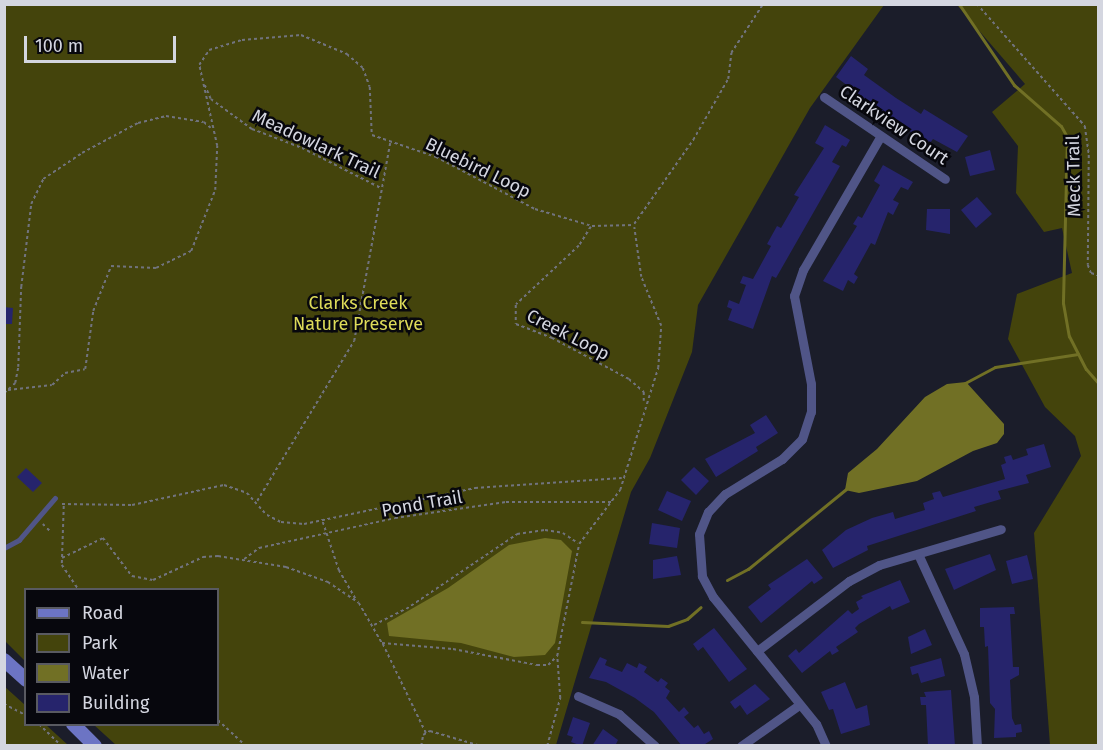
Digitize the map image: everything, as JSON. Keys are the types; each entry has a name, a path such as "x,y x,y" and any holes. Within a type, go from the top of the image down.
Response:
{"main road":[{"path":"4,660 24,678"},
{"path":"75,726 95,746"}],"street":[{"name":"Clarkview Court","path":"824,98 945,179"},
{"path":"826,746 816,724 713,597 702,576 699,534 708,512 725,494 782,459 802,439 811,412 811,384 794,296 803,270 880,137"},
{"path":"757,651 849,581 879,565 1000,529"},
{"path":"918,554 964,654 974,697 977,746"},
{"path":"578,696 620,714 655,746"},
{"path":"741,746 799,705"}],"lane":[{"path":"4,548 19,540 36,517 55,498"}],"path":[{"path":"547,746 560,698 557,656 579,544 612,502 658,368 662,326 641,277 634,225 693,140 728,79 731,53 763,4"},
{"name":"Meck Trail","path":"977,4 1085,126 1089,146 1088,265 1091,273 1098,275"},
{"name":"Bluebird Loop","path":"204,83 199,65 209,50 242,40 301,35 346,54 363,68 370,87 372,135 436,158 535,209 592,226 634,225"},
{"path":"8,390 52,385 65,373 85,369 93,311 104,277 111,266 119,264 156,267 191,251 215,190 217,146 204,83"},
{"name":"Meadowlark Trail","path":"204,83 211,99 252,129 302,148 382,188 354,340 257,502"},
{"path":"4,393 15,382 18,367 21,287 31,204 43,179 82,153 138,123 166,116 204,122 212,129"},
{"path":"382,188 390,143"},
{"name":"Creek Loop","path":"592,226 579,246 516,304 516,324 552,338 629,379 644,392 644,405"},
{"name":"Pond Trail","path":"62,558 66,517 62,504 132,504 224,485 247,493 267,515 281,522 323,521 475,488 622,478"},
{"name":"Pond Trail","path":"243,560 259,548 327,535 395,518 506,502 612,502"},
{"path":"36,517 51,532"},
{"path":"323,521 344,580 374,625 426,733"},
{"path":"374,625 414,603 517,534 545,530 563,533 579,544"},
{"path":"77,588 67,576 62,558 103,538 132,576 153,580 203,557 243,560 286,567 328,582 359,603"},
{"path":"382,643 453,649 537,665 548,665 557,656"},
{"path":"4,704 24,714"},
{"path":"219,721 246,746"},
{"path":"41,726 62,746"},
{"path":"426,733 434,731 481,746"},
{"path":"420,746 426,733"}],"green space":[{"name":"Clarks Creek Nature Preserve","path":"4,5 884,5 810,108 698,305 692,352 650,458 631,492 556,745 116,745 95,726 219,726 219,588 24,588 24,660 5,641"},
{"path":"957,5 1098,5 1098,745 1050,745 1034,533 1081,456 1075,436 1045,407 1008,339 1017,294 1072,273 1062,228 1044,232 1016,193 1018,146 992,112 1025,84"},
{"path":"4,686 24,704 24,726 47,726 68,745 5,745"}],"water":[{"path":"966,382 1004,424 1004,434 997,443 973,451 917,481 859,493 845,490 848,473 877,449 925,397 947,384"},
{"path":"545,538 561,540 572,551 555,643 545,655 514,657 461,643 389,636 387,623 448,588 509,545"}],"building":[{"path":"851,56 868,69 864,75 896,98 921,114 924,109 968,136 957,152 933,139 930,143 901,126 836,77"},
{"path":"825,125 850,140 846,147 842,145 832,162 840,166 776,278 772,276 753,329 728,320 732,309 727,307 729,300 739,304 746,285 740,283 743,276 753,279 771,246 767,244 777,226 781,228 799,197 794,195 824,148 815,143"},
{"path":"990,150 995,170 970,176 965,157"},
{"path":"883,165 913,182 908,190 901,187 893,200 899,203 893,215 888,212 875,245 871,243 854,274 858,277 854,284 848,280 843,291 823,281 857,226 853,224 858,216 862,218 880,185 874,181"},
{"path":"977,197 992,214 976,228 961,210"},
{"path":"927,209 950,209 950,234 926,230"},
{"path":"4,307 13,308 12,324 4,324"},
{"path":"766,415 778,433 756,447 758,451 716,477 705,459 755,433 750,425"},
{"path":"1044,444 1051,467 1026,475 1029,483 998,491 1001,499 974,507 976,511 867,546 868,550 833,568 822,550 846,530 872,518 893,512 895,519 925,510 923,503 934,499 932,493 940,491 943,497 1005,479 1001,465 1006,463 1004,457 1011,455 1013,460 1028,455 1026,449"},
{"path":"694,467 709,481 696,495 681,480"},
{"path":"26,468 42,483 33,492 17,477"},
{"path":"667,491 691,501 682,521 658,510"},
{"path":"652,523 680,528 677,548 649,544"},
{"path":"990,554 996,570 954,590 945,569"},
{"path":"1027,555 1033,579 1012,584 1006,561"},
{"path":"677,556 681,575 653,579 653,560"},
{"path":"807,559 823,578 814,584 812,581 761,623 748,607 771,589 768,585"},
{"path":"900,580 910,602 892,610 890,606 859,624 855,628 858,632 836,647 839,651 832,655 830,651 802,673 788,656 796,649 799,653 848,610 852,614 859,609 856,602 863,598 861,596"},
{"path":"1014,607 1015,614 1010,614 1013,667 1019,667 1019,675 1010,680 1012,718 1015,725 1021,724 1022,732 1016,733 1016,737 994,738 995,709 990,703 988,646 985,647 984,627 980,627 980,608"},
{"path":"714,628 747,669 729,682 703,647 698,651 693,644"},
{"path":"925,629 932,645 911,654 908,637"},
{"path":"600,657 607,660 605,665 622,672 627,663 637,668 639,663 647,667 644,672 658,682 661,678 668,683 665,687 670,691 666,698 679,712 684,707 689,713 684,717 694,728 698,725 704,734 709,731 713,739 702,746 682,746 654,712 635,698 606,682 589,678"},
{"path":"941,658 945,676 921,683 918,673 912,675 910,667"},
{"path":"845,682 856,709 867,705 870,725 841,734 833,709 829,710 821,692"},
{"path":"755,684 770,699 747,715 740,705 735,709 730,702"},
{"path":"951,690 955,746 928,746 926,705 921,705 920,697 926,697 924,692"},
{"path":"573,717 590,723 582,746 571,742 573,737 567,735"},
{"path":"603,729 618,740 615,746 592,746"}],"waterway":[{"path":"959,4 1014,85 1061,126 1067,137 1063,303 1069,336 1086,369 1098,383"},
{"path":"965,383 995,367 1078,354"},
{"path":"727,580 748,569 846,489"},
{"path":"582,622 668,626 687,619 701,607"}]}
